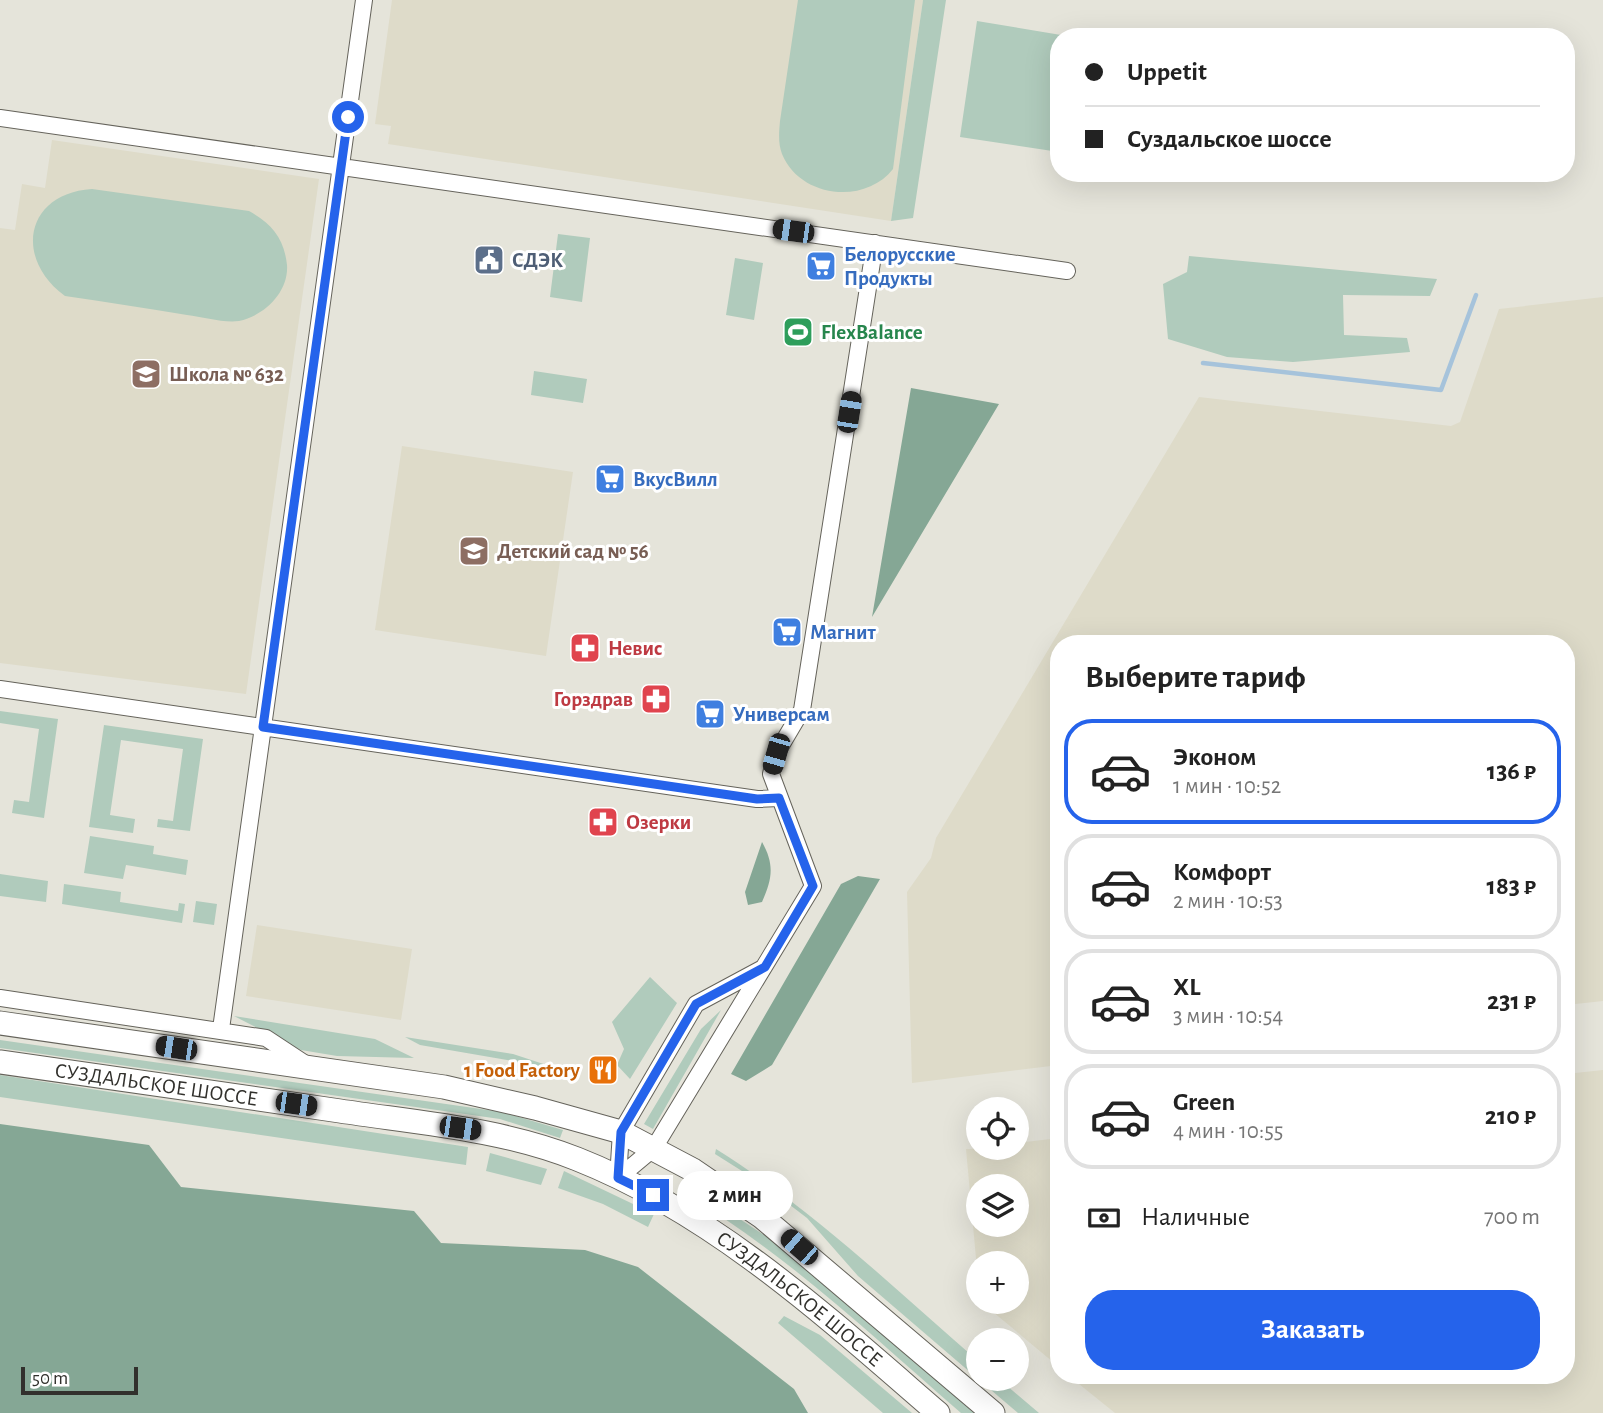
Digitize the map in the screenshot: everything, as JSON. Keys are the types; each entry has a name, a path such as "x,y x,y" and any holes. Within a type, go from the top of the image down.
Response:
{"main road":[{"name":"СУЗДАЛЬСКОЕ ШОССЕ","path":"0,1023 444,1087 621,1132 654,1148 736,1197 781,1232 993,1413"},
{"name":"СУЗДАЛЬСКОЕ ШОССЕ","path":"0,1062 487,1132 560,1153 672,1205 759,1265 938,1413"}],"street":[{"path":"221,1029 364,0"},
{"path":"0,118 1068,271"},
{"path":"618,1178 654,1148 813,886 771,774 776,754 802,710 876,243"},
{"path":"0,689 757,799 779,798"},
{"path":"618,1178 621,1132 696,1004 765,967"},
{"path":"0,998 221,1029 265,1038 315,1070"}],"shaded area":[{"path":"392,0 923,0 891,221 388,144 391,126 375,124"},
{"name":"Школа № 632","path":"52,140 319,179 246,694 0,663 0,228 15,230 22,184 45,188"},
{"path":"1603,297 1603,1001 1575,1004 1575,635 1057,635 1199,397 1451,426 1460,422 1499,309"},
{"name":"Детский сад № 56","path":"402,446 573,472 546,656 375,630"},
{"path":"1050,647 1050,1066 912,1083 907,892 931,858 936,838"},
{"path":"257,925 412,949 401,1020 246,996"},
{"path":"1603,1070 1603,1413 1115,1413 1079,1384 1575,1384 1575,1073"},
{"path":"1050,1139 1050,1360 1029,1342 1029,1328 1012,1328 995,1314 1029,1314 1029,1251 975,1251 974,1237 1029,1237 1029,1174 968,1174 967,1160 1029,1160 1029,1142"}],"green space":[{"path":"798,0 915,0 893,169 866,188 834,192 818,188 791,169 782,154 779,142 780,121"},
{"path":"923,0 946,0 913,218 891,221"},
{"path":"977,21 1050,33 1050,151 960,137"},
{"path":"92,189 249,211 264,221 280,239 287,265 284,284 266,308 239,321 213,320 65,296 49,281 38,264 33,246 34,230 41,215 53,202 70,193"},
{"path":"558,234 590,238 582,302 550,297"},
{"path":"1189,256 1437,279 1430,296 1343,295 1344,335 1407,338 1410,352 1293,362 1227,357 1168,339 1163,284 1187,272"},
{"path":"735,258 763,263 754,320 726,315"},
{"path":"534,371 587,379 583,403 531,395"},
{"path":"911,388 999,404 872,617"},
{"path":"0,711 58,719 44,818 12,813 14,800 29,802 39,729 0,723"},
{"path":"104,725 203,739 190,831 157,827 158,819 173,821 183,749 121,740 110,815 135,819 133,833 89,827"},
{"path":"90,836 154,846 153,854 188,860 186,875 126,865 123,879 84,873"},
{"path":"762,842 769,858 770,879 762,902 748,905 745,892"},
{"path":"0,874 48,881 46,902 0,896"},
{"path":"858,876 880,879 772,1065 746,1081 731,1074 841,884"},
{"path":"64,884 121,892 120,902 178,911 179,903 185,904 182,923 62,904"},
{"path":"196,901 217,904 214,925 193,922"},
{"path":"650,977 677,1003 630,1079 617,1065 624,1049 612,1022"},
{"path":"721,1010 653,1129 644,1124 701,1029"},
{"path":"234,1016 375,1039 414,1058 337,1056 301,1050"},
{"path":"405,1037 513,1054 568,1072 566,1078 513,1061 420,1045"},
{"path":"0,1040 502,1112 563,1130 560,1138 500,1119 0,1048"},
{"path":"0,1075 468,1147 466,1165 0,1097"},
{"path":"0,1124 149,1145 181,1187 414,1211 441,1243 585,1250 638,1267 794,1389 808,1413 0,1413"},
{"path":"716,1149 751,1172 819,1223 883,1277 966,1350 966,1369 858,1276 807,1218 761,1183 715,1154"},
{"path":"490,1153 547,1169 541,1185 486,1171"},
{"path":"564,1171 654,1214 648,1227 603,1204 558,1188"},
{"path":"690,1186 785,1249 976,1413 961,1413 794,1269 685,1194"},
{"path":"784,1316 820,1335 912,1413 883,1413 778,1323"},
{"path":"992,1391 1013,1391 1039,1413 1018,1413"}],"waterway":[{"path":"1203,363 1441,390 1476,295"}],"place":[{"name":"СДЭК","path":"489,260"},
{"name":"Белорусские Продукты","path":"821,266"},
{"name":"FlexBalance","path":"798,332"},
{"name":"Школа № 632","path":"146,374"},
{"name":"ВкусВилл","path":"610,479"},
{"name":"Детский сад № 56","path":"474,551"},
{"name":"Магнит","path":"787,632"},
{"name":"Невис","path":"585,648"},
{"name":"Горздрав","path":"656,699"},
{"name":"Универсам","path":"710,714"},
{"name":"Озерки","path":"603,822"},
{"name":"1 Food Factory","path":"603,1070"}],"route":[{"path":"348,117 263,727 757,799 779,798 813,886 765,967 696,1004 621,1132 618,1178 653,1195"}]}
